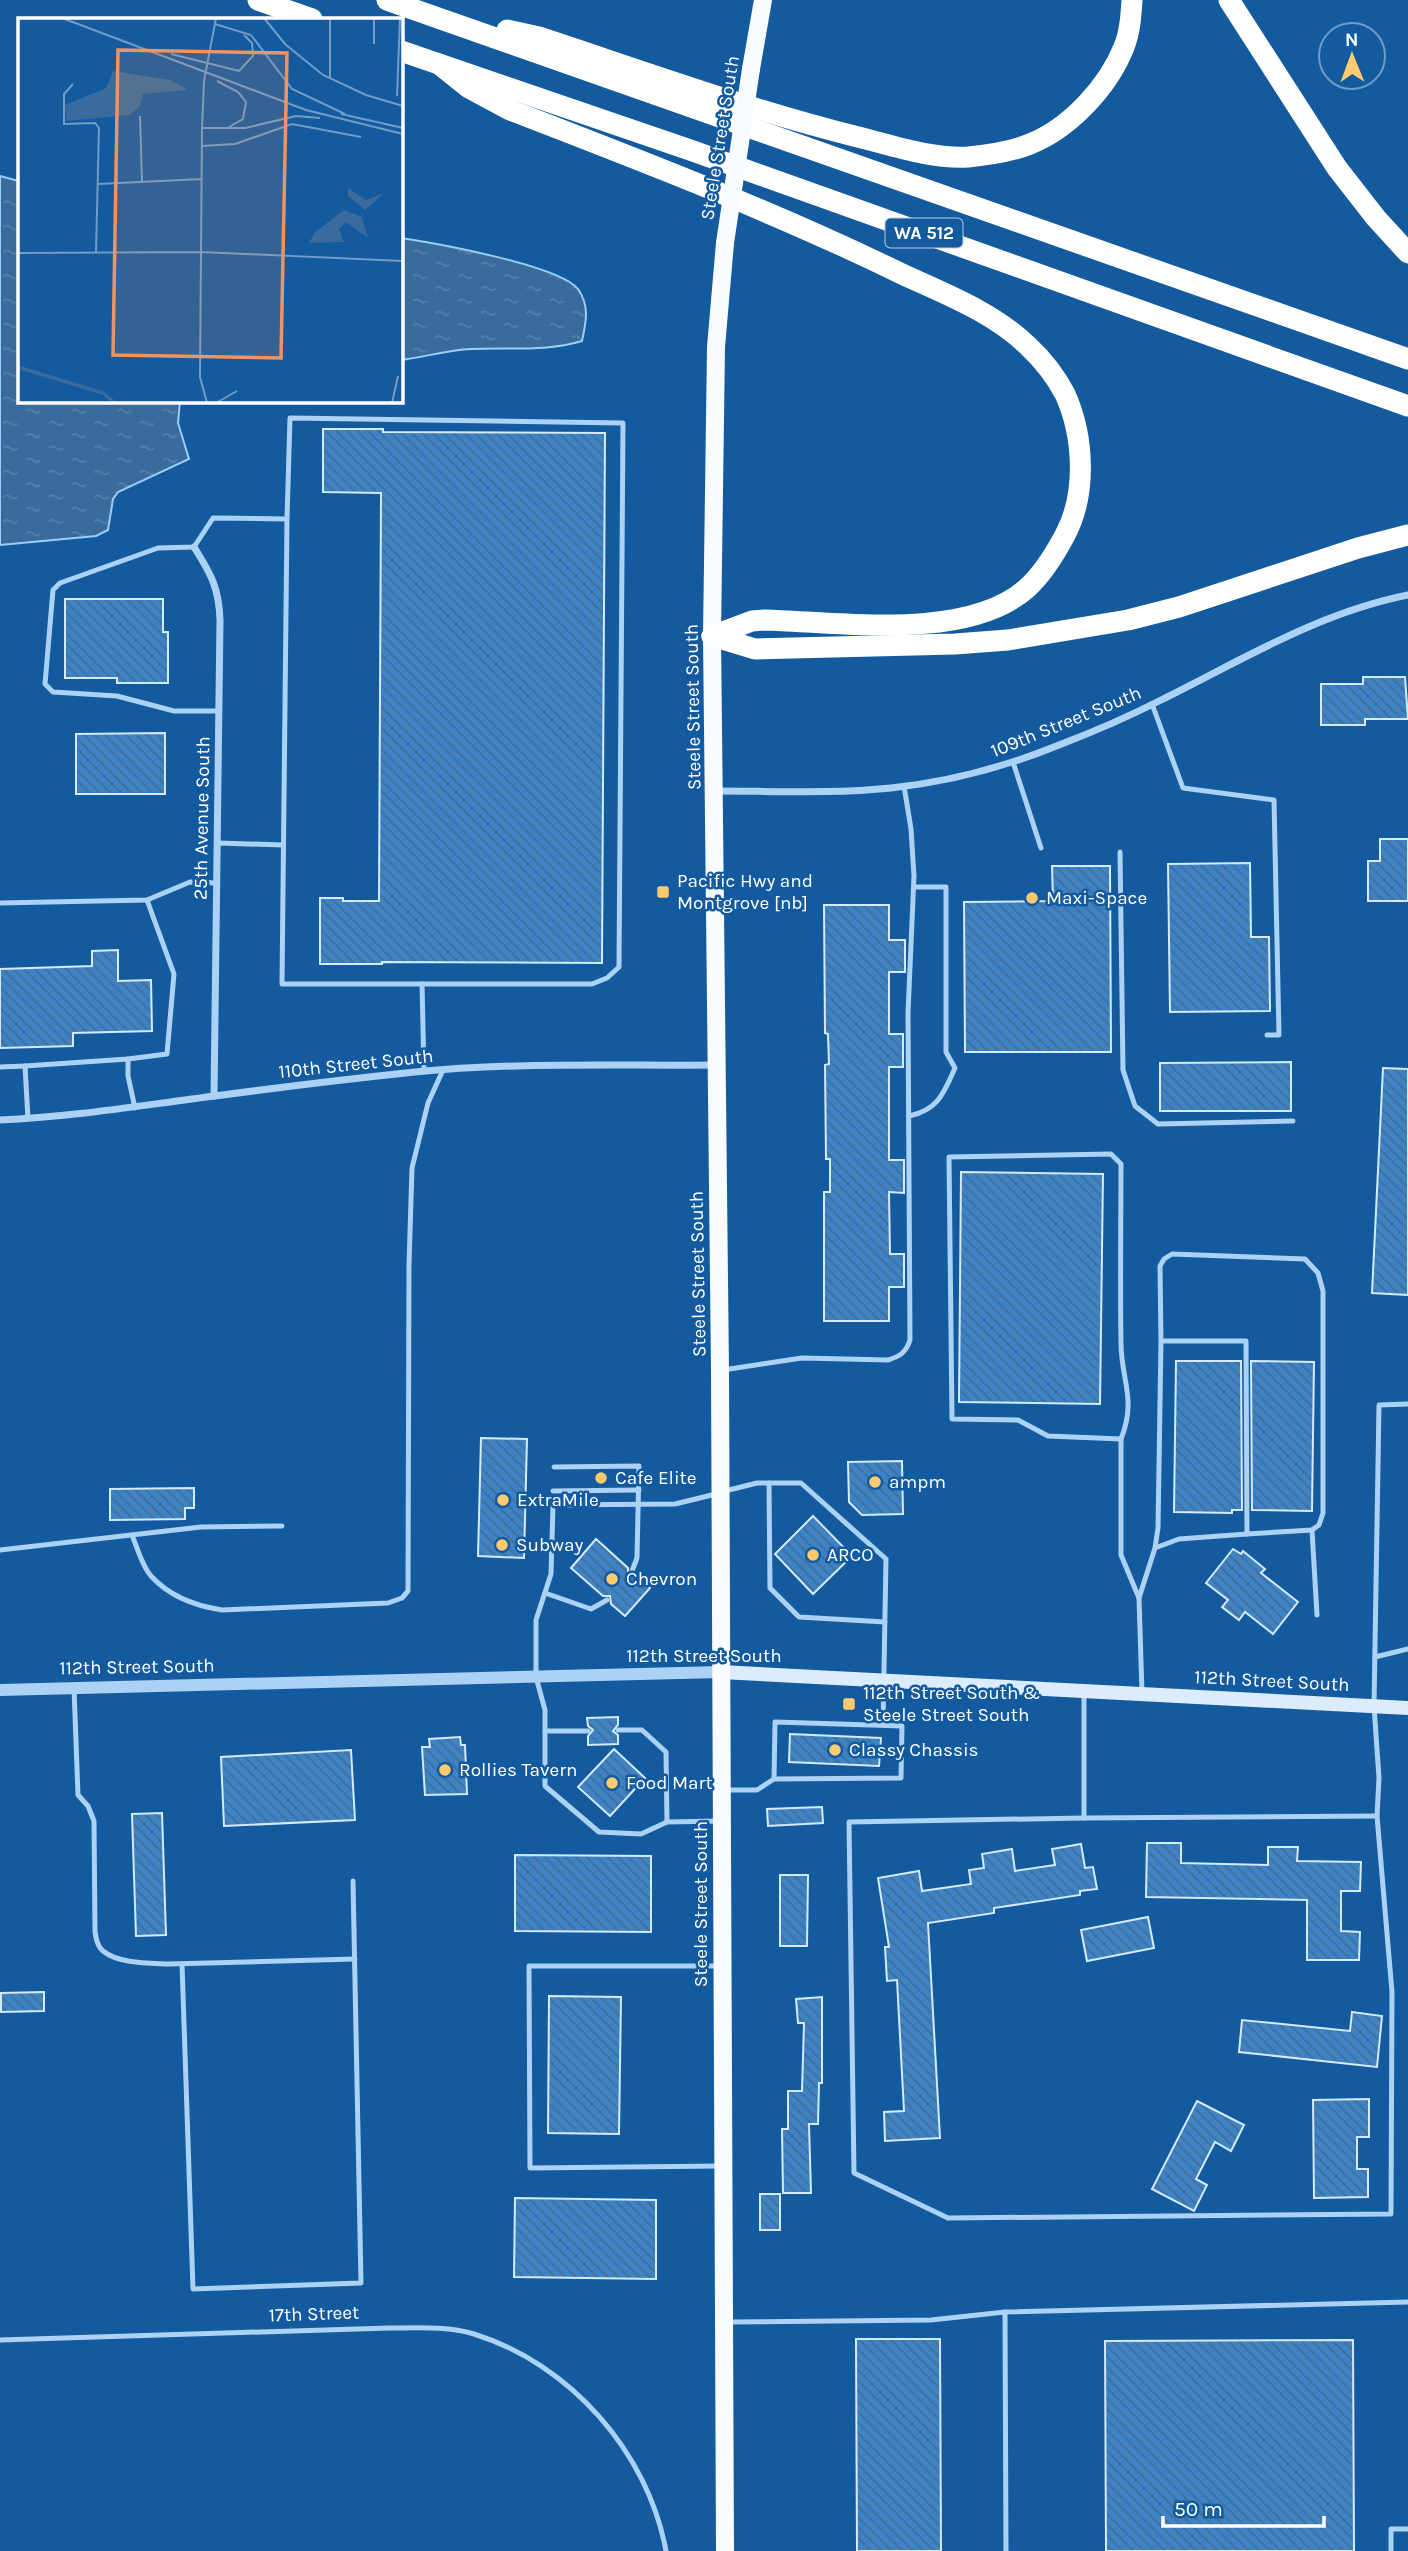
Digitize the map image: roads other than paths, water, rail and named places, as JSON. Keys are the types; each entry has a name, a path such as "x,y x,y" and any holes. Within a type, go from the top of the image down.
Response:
{"highway":[{"path":"258,0 309,18"},
{"name":"WA 512","path":"387,0 1408,359"},
{"path":"442,19 539,37 801,123 917,152 966,157 1029,145 1048,135 1084,106 1113,68 1125,46 1132,0"},
{"path":"1229,0 1337,168 1376,218 1408,253"},
{"name":"WA 512","path":"402,51 693,150 1408,406"},
{"path":"439,64 469,88 510,110 812,232 984,313 1028,346 1065,395 1080,458 1080,481 1074,517 1048,562 1026,589 980,612 919,625 765,620 752,621 712,636"},
{"path":"712,636 755,649 955,645 1044,635 1128,620 1179,607 1358,548 1408,535"}],"main road":[{"name":"Steele Street South","path":"724,2551 721,1492 712,636 716,347 724,243 763,0"},
{"name":"112th Street South","path":"721,1672 1408,1708"}],"street":[{"name":"25th Avenue South","path":"194,547 210,573 218,593 220,620 214,1096"},
{"name":"109th Street South","path":"715,791 845,791 936,782 992,769 1058,746 1152,704 1326,618 1408,595"},
{"name":"110th Street South","path":"0,1120 135,1108 214,1096 491,1066 717,1065"},
{"name":"112th Street South","path":"0,1690 721,1672"}],"lane":[{"path":"290,418 622,423 619,967 607,978 593,984 282,984 287,519 290,418"},
{"path":"219,711 174,711 117,696 53,692 45,684 53,590 60,583 158,548 194,547 213,518 287,519"},
{"path":"1152,704 1182,788 1274,800 1279,1035 1266,1035"},
{"path":"1013,762 1041,848"},
{"path":"720,1371 802,1358 888,1360 907,1350 911,1328 908,1013 914,887 911,829 904,786"},
{"path":"218,843 283,845"},
{"path":"1120,852 1124,1070 1135,1106 1158,1124 1293,1121"},
{"path":"0,903 147,900 190,883 217,883"},
{"path":"909,1116 925,1113 943,1095 955,1068 946,1052 946,887 914,887"},
{"path":"0,1067 167,1054 174,975 147,900"},
{"path":"422,984 424,1072"},
{"path":"128,1059 128,1076 135,1108"},
{"path":"25,1066 28,1119"},
{"path":"132,1535 149,1575 186,1601 200,1607 222,1610 388,1602 402,1598 408,1591 412,1168 428,1103 443,1070"},
{"path":"1121,1438 1048,1436 1018,1420 952,1419 949,1157 1111,1154 1121,1164 1121,1347 1129,1389 1127,1424 1121,1438 1121,1555 1139,1598"},
{"path":"1142,1693 1139,1598 1158,1528 1160,1266 1164,1259 1172,1254 1305,1259 1318,1273 1323,1291 1323,1513 1319,1525 1312,1530 1178,1539 1154,1548"},
{"path":"1161,1341 1246,1341 1247,1534"},
{"path":"1377,1816 849,1822 854,2173 948,2218 1391,2214 1392,1992 1377,1816 1379,1778 1374,1706 1379,1405 1408,1404"},
{"path":"554,1467 639,1466 638,1558 632,1571"},
{"path":"722,1821 667,1822 641,1833 599,1832 545,1786 545,1710 536,1677 536,1620 551,1573 553,1505 675,1504 757,1483 801,1483 886,1559 883,1725"},
{"path":"769,1483 770,1588 799,1617 885,1622"},
{"path":"553,1491 639,1490"},
{"path":"0,1550 201,1527 282,1526"},
{"path":"1312,1530 1317,1615"},
{"path":"545,1593 591,1609 607,1601"},
{"path":"1375,1657 1408,1649"},
{"path":"74,1688 78,1795 88,1806 94,1821 96,1941 102,1950 114,1956 141,1962 182,1964 355,1959"},
{"path":"1084,1690 1084,1818"},
{"path":"721,1791 757,1790 774,1779 901,1778 902,1727 775,1721 774,1779"},
{"path":"618,1730 642,1730 666,1752 667,1822"},
{"path":"545,1731 588,1731"},
{"path":"182,1964 193,2289 361,2283 354,1881"},
{"path":"722,1966 529,1966 530,2168 723,2166"},
{"path":"723,2322 931,2320 1005,2312 1408,2302"},
{"path":"1005,2312 1006,2551"},
{"name":"17th Street","path":"0,2340 375,2328 446,2329 472,2333 535,2361 556,2375 601,2419 618,2441 650,2494 666,2551"},
{"path":"1391,2551 1391,2529 1408,2529"}],"water":[{"path":"0,176 18,181 18,402 180,402 178,423 189,459 118,492 113,499 108,530 96,536 0,545"},
{"path":"402,238 495,256 522,264 566,280 582,295 586,321 582,341 541,348 463,350 402,360"}],"place":[{"name":"Pacific Hwy and Montgrove [nb]","path":"663,892"},
{"name":"Maxi-Space","path":"1032,898"},
{"name":"Cafe Elite","path":"601,1478"},
{"name":"ampm","path":"875,1482"},
{"name":"ExtraMile","path":"503,1500"},
{"name":"Subway","path":"502,1545"},
{"name":"ARCO","path":"813,1555"},
{"name":"Chevron","path":"612,1579"},
{"name":"112th Street South & Steele Street South","path":"849,1704"},
{"name":"Classy Chassis","path":"835,1750"},
{"name":"Rollies Tavern","path":"445,1770"},
{"name":"Food Mart","path":"612,1783"}]}
